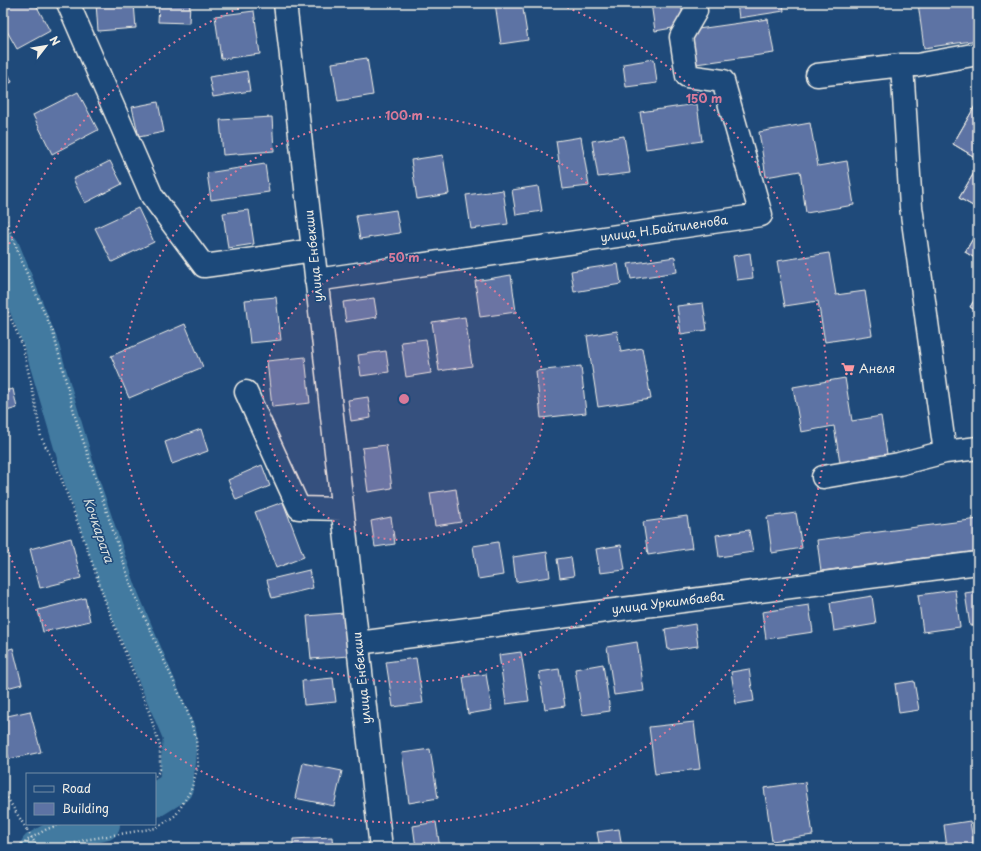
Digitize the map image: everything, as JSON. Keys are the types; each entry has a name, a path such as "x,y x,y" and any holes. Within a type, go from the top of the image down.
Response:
{"street":[{"path":"68,3 152,196 204,266 256,260 313,250"},
{"name":"улица Енбекши","path":"285,3 381,848"},
{"name":"улица Н.Байтиленова","path":"316,280 761,215 723,81 686,76 681,37 696,12 694,3"},
{"path":"817,75 902,65 917,65 978,54"},
{"path":"902,65 911,207 945,452"},
{"path":"246,392 299,508 342,509"},
{"path":"822,477 899,464 945,452 978,448"},
{"name":"улица Уркимбаева","path":"358,643 978,563"}],"path":[{"path":"3,213 24,267 53,332 75,416 134,594 188,712 196,738 198,766 191,790 176,815 156,828 84,840 62,848"},
{"path":"3,301 22,344 41,437 60,475 108,609 149,712 160,746 160,769 156,776"},
{"path":"3,791 38,848"},
{"path":"14,848 48,829 58,825"}],"building":[{"path":"3,3 35,3 50,31 17,49 3,24"},
{"path":"96,3 134,3 136,28 98,31"},
{"path":"159,3 190,3 189,23 158,22"},
{"path":"495,3 522,3 528,40 501,44"},
{"path":"651,3 681,3 684,26 655,31"},
{"path":"737,3 783,3 784,11 739,18"},
{"path":"918,3 955,3 956,7 978,4 978,40 924,48"},
{"path":"254,11 260,54 221,59 215,16"},
{"path":"768,19 774,53 696,64 691,30"},
{"path":"367,58 373,95 338,101 332,63"},
{"path":"654,59 657,83 626,87 623,64"},
{"path":"3,62 12,82 3,86"},
{"path":"247,71 250,91 213,97 209,77"},
{"path":"78,92 98,130 52,154 33,115"},
{"path":"158,102 164,132 139,137 132,107"},
{"path":"697,104 702,141 646,149 640,112"},
{"path":"975,106 978,108 978,159 953,144"},
{"path":"975,106 978,108 978,159 953,144"},
{"path":"272,117 274,151 223,155 220,120"},
{"path":"810,123 818,166 847,161 854,205 806,213 800,171 766,177 759,132"},
{"path":"624,136 630,173 598,177 592,141"},
{"path":"581,137 589,186 563,189 556,141"},
{"path":"443,155 449,194 417,199 411,160"},
{"path":"110,161 122,184 85,203 73,179"},
{"path":"265,164 269,192 211,200 207,173"},
{"path":"978,166 978,209 959,198"},
{"path":"978,166 978,209 959,198"},
{"path":"538,186 542,211 516,215 512,190"},
{"path":"503,190 508,224 471,229 466,195"},
{"path":"138,208 154,242 112,262 95,228"},
{"path":"249,210 254,244 228,248 223,213"},
{"path":"396,210 400,233 360,239 356,216"},
{"path":"978,230 978,260 965,252"},
{"path":"978,230 978,260 965,252"},
{"path":"750,253 753,278 737,280 733,256"},
{"path":"829,253 836,295 865,291 872,335 825,342 818,301 785,306 777,261"},
{"path":"675,257 677,272 631,279 628,264"},
{"path":"618,264 621,284 574,292 571,271"},
{"path":"511,275 516,312 480,317 475,281"},
{"path":"978,294 978,312 970,307"},
{"path":"978,294 978,312 970,307"},
{"path":"276,297 281,340 250,343 245,300"},
{"path":"374,298 377,317 346,322 343,302"},
{"path":"703,303 707,330 681,334 677,306"},
{"path":"465,317 472,366 439,371 432,322"},
{"path":"185,324 203,367 129,398 111,356"},
{"path":"617,331 621,352 642,348 651,399 598,407 587,336"},
{"path":"426,339 431,373 406,377 401,342"},
{"path":"386,351 389,372 361,376 358,355"},
{"path":"305,357 310,403 272,407 267,361"},
{"path":"581,366 586,413 541,418 536,371"},
{"path":"845,378 852,421 881,416 888,460 841,468 834,426 801,432 793,387"},
{"path":"13,389 17,408 3,412 3,391"},
{"path":"368,397 371,418 351,421 348,400"},
{"path":"201,429 208,451 172,464 165,442"},
{"path":"386,445 392,488 368,492 362,448"},
{"path":"262,465 270,486 236,500 228,480"},
{"path":"456,489 461,522 435,526 430,493"},
{"path":"283,502 304,557 276,568 255,512"},
{"path":"796,513 802,548 772,553 767,517"},
{"path":"687,516 692,548 648,555 643,522"},
{"path":"391,517 395,544 375,547 371,521"},
{"path":"978,519 978,551 821,571 817,540"},
{"path":"749,530 753,552 719,557 716,535"},
{"path":"71,538 81,578 40,588 30,549"},
{"path":"498,542 503,575 478,579 473,546"},
{"path":"621,545 625,570 600,573 596,549"},
{"path":"547,552 550,577 516,582 513,557"},
{"path":"571,557 574,576 560,578 557,559"},
{"path":"309,570 313,588 272,598 267,580"},
{"path":"955,590 960,627 923,632 918,595"},
{"path":"978,591 978,625 970,626 965,593"},
{"path":"872,596 876,624 834,631 830,603"},
{"path":"85,598 90,621 43,632 38,610"},
{"path":"809,605 813,632 766,639 762,612"},
{"path":"344,613 348,656 311,659 307,616"},
{"path":"695,624 698,646 668,650 665,629"},
{"path":"637,642 644,691 614,695 607,647"},
{"path":"13,648 22,684 3,689 3,651"},
{"path":"521,652 529,701 506,704 499,655"},
{"path":"416,658 423,703 393,707 386,662"},
{"path":"603,664 610,711 582,715 575,669"},
{"path":"559,669 565,706 545,709 539,672"},
{"path":"749,669 754,701 736,704 731,672"},
{"path":"486,674 492,710 468,714 463,677"},
{"path":"333,678 336,702 304,705 302,681"},
{"path":"914,681 919,710 899,713 895,684"},
{"path":"30,711 41,752 9,759 3,737 3,717"},
{"path":"694,722 700,769 655,774 649,727"},
{"path":"430,749 438,798 409,803 402,753"},
{"path":"303,763 342,771 334,806 295,798"},
{"path":"805,782 813,835 772,841 764,788"},
{"path":"970,821 974,848 947,848 944,825"},
{"path":"436,822 440,848 416,848 413,826"},
{"path":"3,824 7,838 3,839"},
{"path":"619,829 622,848 600,848 597,832"},
{"path":"332,837 333,848 293,848 293,839"}],"waterway":[{"name":"Кочкарата","path":"3,249 41,344 79,473 122,598 180,736 176,787 156,799"},
{"name":"Кочкарата","path":"37,848 63,833 99,825"}],"place":[{"name":"Анеля","path":"848,369"}]}
